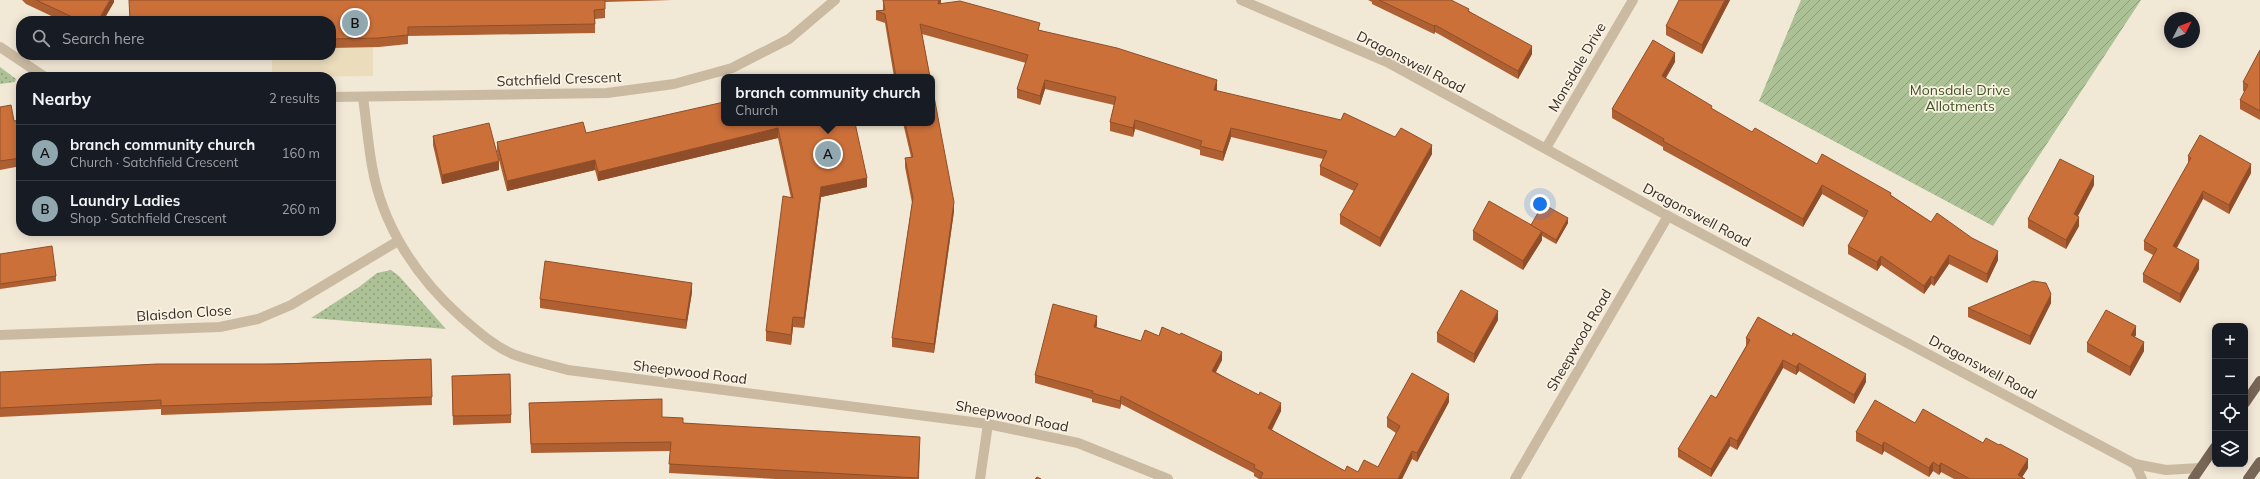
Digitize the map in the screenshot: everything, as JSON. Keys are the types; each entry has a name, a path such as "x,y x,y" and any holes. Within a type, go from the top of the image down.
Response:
{"main road":[{"path":"2248,399 2260,381"},
{"path":"2192,479 2212,451"},
{"path":"2248,479 2260,462"}],"street":[{"name":"Satchfield Crescent","path":"336,97 607,93 674,84 732,68 789,39 835,0"},
{"name":"Dragonswell Road","path":"1241,0 1389,63 1668,216 2135,464 2166,470 2200,468"},
{"name":"Monsdale Drive","path":"1546,148 1633,0"},
{"path":"0,47 16,58"},
{"path":"20,60 38,72"},
{"name":"Sheepwood Road","path":"363,97 372,167 384,207 398,241 415,268 446,304 481,335 514,355 568,370 988,424 1078,443 1168,479"},
{"name":"Sheepwood Road","path":"1515,479 1668,216"},
{"name":"Blaisdon Close","path":"0,335 220,327 258,319 291,305 398,241"},
{"path":"980,479 988,424"},
{"path":"2135,464 2142,479"}],"green space":[{"name":"Monsdale Drive Allotments","path":"1801,0 2141,0 1993,226 1759,101"},
{"path":"0,67 16,79 15,82 0,84"},
{"path":"391,270 399,276 446,329 311,318 359,287 377,273"}],"shaded area":[{"path":"336,47 373,47 373,76 336,76 336,72 272,72 272,60 336,60"}],"building":[{"path":"36,0 110,0 101,16 70,16"},
{"path":"129,0 605,0 605,9 594,10 595,24 408,27 408,35 379,38 336,39 336,16 130,16"},
{"path":"883,0 939,0 938,4 960,1 1040,23 1038,30 1117,48 1217,80 1214,90 1341,120 1344,113 1395,137 1401,128 1432,145 1380,238 1340,215 1358,184 1320,166 1327,151 1231,128 1223,152 1200,146 1202,141 1135,120 1133,128 1110,122 1116,97 1045,80 1040,96 1017,89 1028,55 920,24 929,74 895,74 885,14 876,11 885,10"},
{"path":"1379,0 1451,0 1532,46 1518,71 1435,25 1434,26"},
{"path":"1679,0 1725,0 1702,45 1666,26"},
{"path":"1653,40 1675,53 1662,76 1712,106 1711,108 1752,132 1755,128 1817,164 1822,154 1891,193 1890,195 1931,222 1937,213 1972,238 1998,251 1987,274 1949,255 1934,278 1931,276 1924,286 1881,256 1877,262 1848,246 1868,211 1822,185 1803,219 1663,141 1664,139 1612,109"},
{"path":"2260,50 2260,111 2240,100 2248,85 2243,82"},
{"path":"935,102 954,202 934,344 892,338 913,198 905,158 913,157 906,126 935,126"},
{"path":"721,103 721,126 856,126 867,178 821,187 804,318 793,317 791,335 766,331 783,196 793,198 778,128 598,172 595,160 507,181 497,142 583,122 586,133"},
{"path":"11,105 14,121 16,121 16,159 0,161 0,107"},
{"path":"489,123 499,161 442,175 433,136"},
{"path":"2200,135 2251,164 2229,205 2203,191 2173,246 2199,260 2180,294 2143,274 2157,249 2144,241 2191,158 2188,156"},
{"path":"2060,159 2094,176 2074,214 2079,217 2066,240 2028,219"},
{"path":"1489,201 1542,231 1523,261 1473,231"},
{"path":"1543,204 1568,218 1556,240 1531,225"},
{"path":"52,246 56,276 0,284 0,254"},
{"path":"545,261 692,283 686,320 540,299"},
{"path":"2033,281 2046,283 2051,294 2030,336 1968,308"},
{"path":"1461,290 1498,311 1474,354 1437,333"},
{"path":"1053,304 1097,316 1094,327 1141,341 1145,330 1159,336 1162,327 1180,335 1181,333 1222,352 1212,371 1259,395 1260,392 1281,403 1268,428 1345,471 1347,466 1358,472 1364,460 1378,467 1400,426 1387,418 1412,373 1449,394 1417,453 1412,451 1398,479 1260,479 1263,473 1254,468 1255,465 1121,396 1120,401 1092,393 1093,391 1035,375"},
{"path":"2106,310 2136,326 2131,335 2144,342 2130,367 2087,343"},
{"path":"1758,317 1792,336 1793,333 1866,374 1854,395 1799,363 1796,367 1783,360 1737,441 1730,437 1711,469 1678,449 1711,395 1716,398 1750,340 1746,338"},
{"path":"431,359 432,397 161,406 161,400 0,408 0,372 157,364 281,364"},
{"path":"510,374 511,415 453,416 452,376"},
{"path":"662,399 662,417 683,418 683,423 920,437 918,478 669,464 671,442 531,444 529,403"},
{"path":"1875,400 1915,423 1923,409 1983,443 1986,438 1999,445 2000,444 2028,459 2018,475 2025,479 1970,479 1941,463 1939,466 1933,462 1929,468 1884,442 1882,446 1856,432"}],"place":[{"name":"Laundry Ladies","path":"355,23"},
{"name":"branch community church","path":"828,154"}]}
